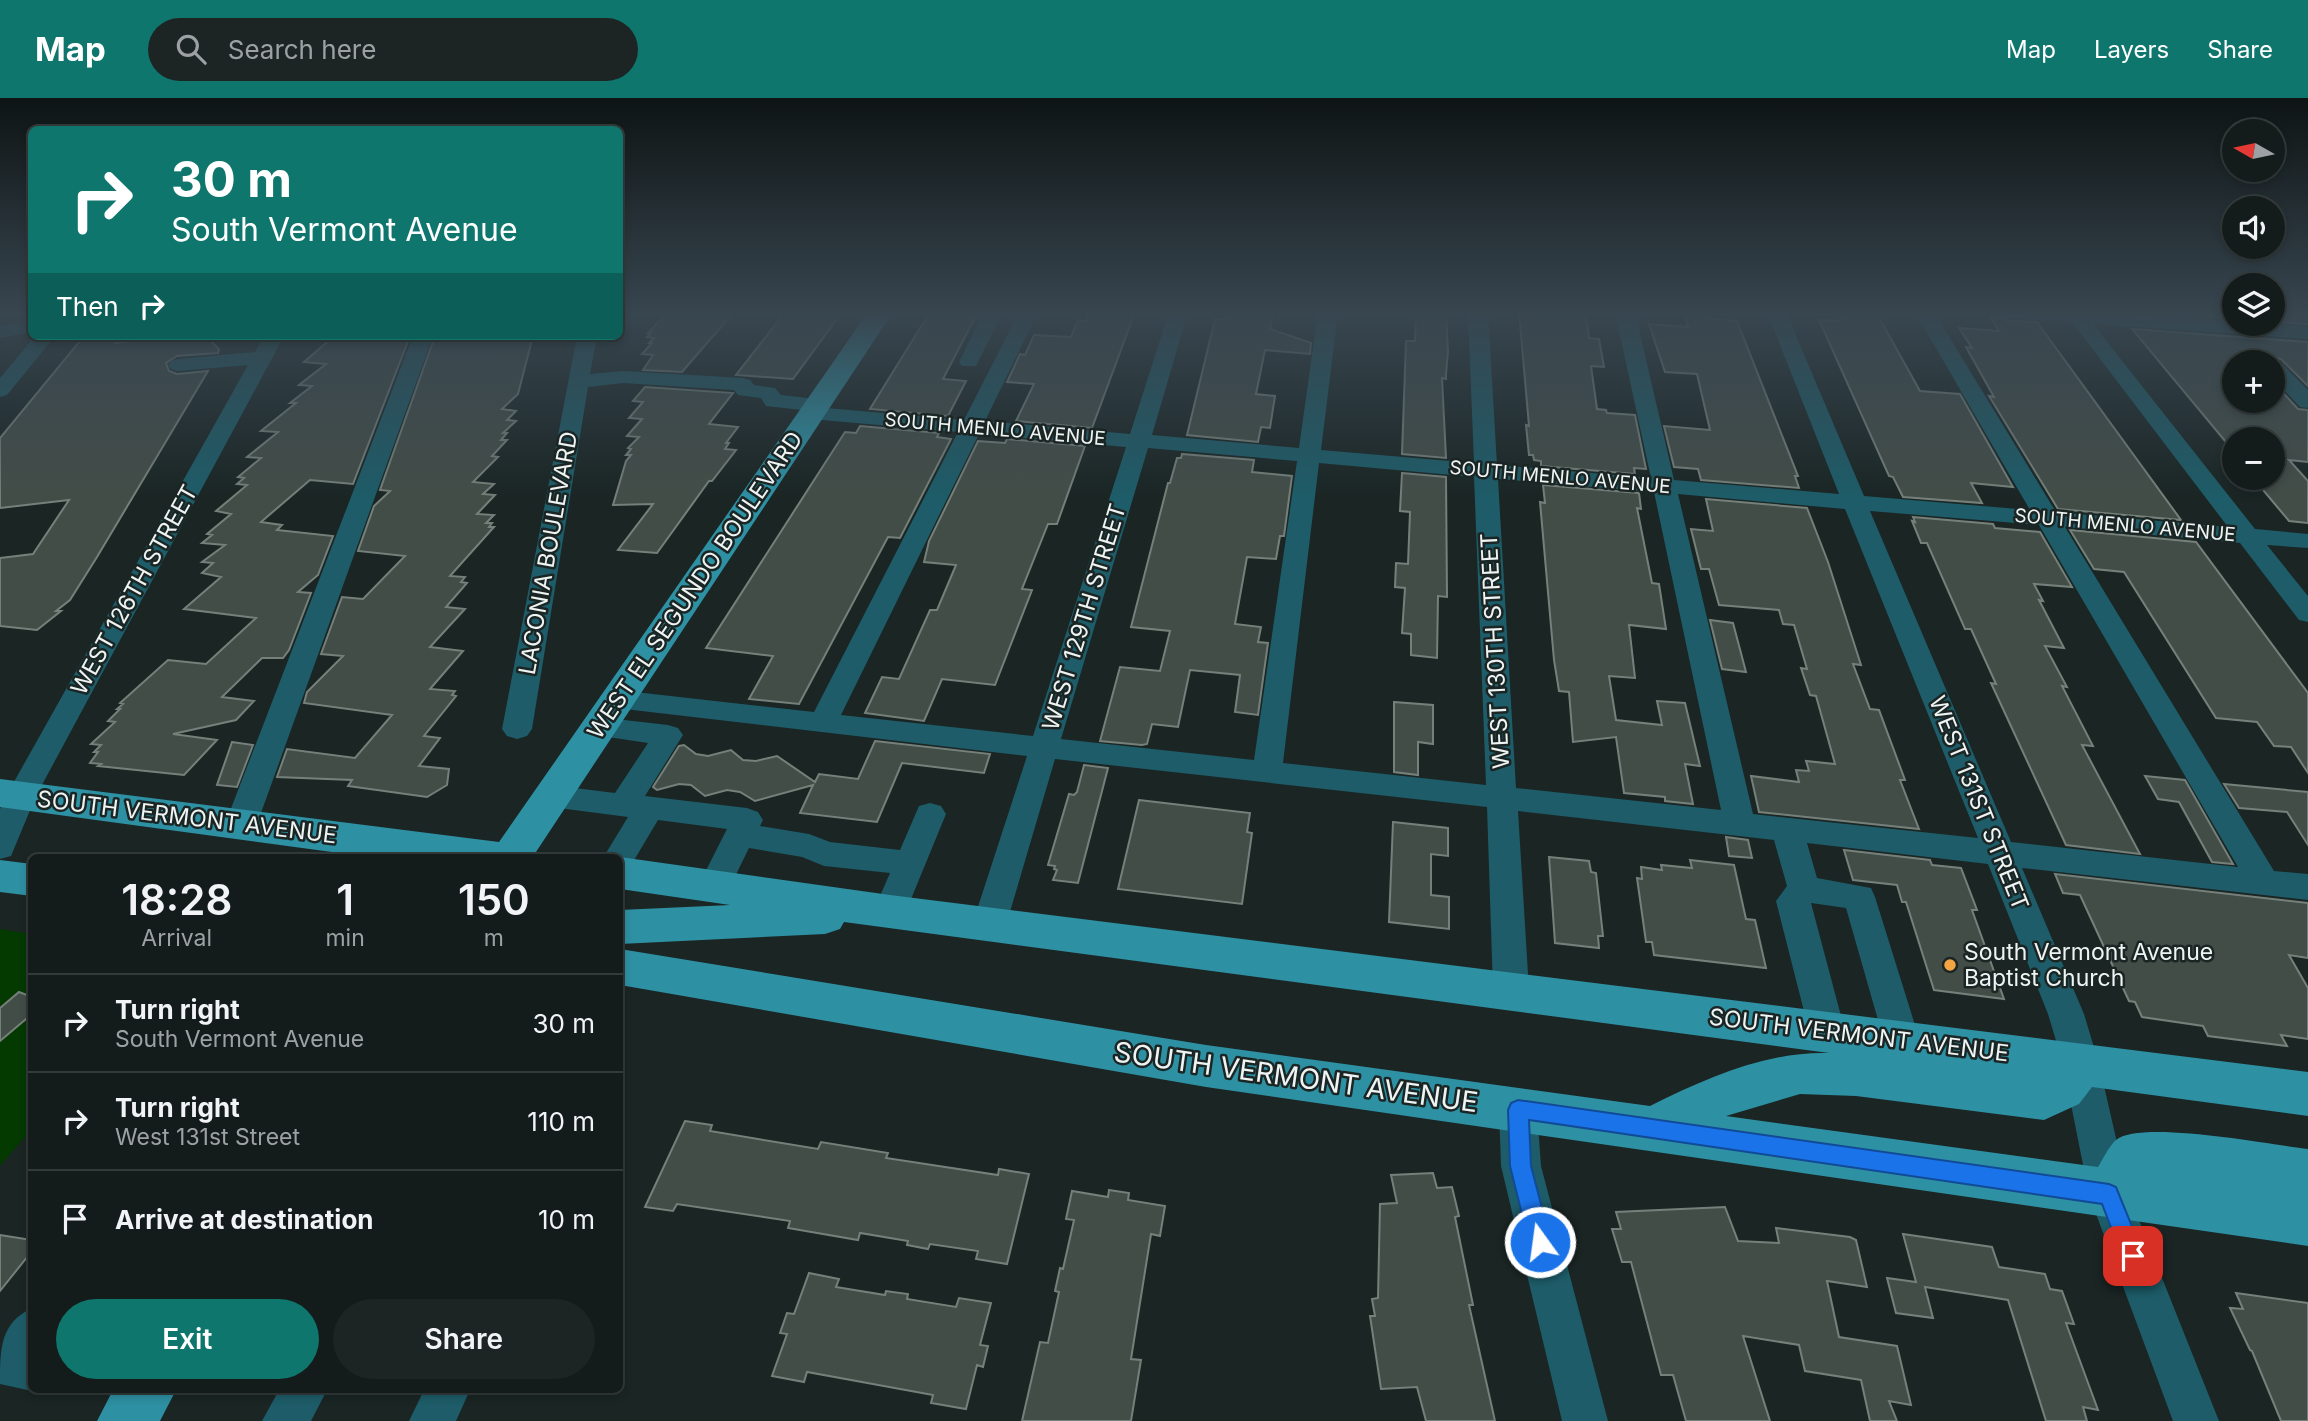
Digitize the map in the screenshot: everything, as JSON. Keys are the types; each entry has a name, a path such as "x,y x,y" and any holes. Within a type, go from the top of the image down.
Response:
{"main road":[{"name":"WEST EL SEGUNDO BOULEVARD","path":"513,854 838,374"},
{"name":"SOUTH VERMONT AVENUE","path":"7,800 241,824 469,854"},
{"name":"SOUTH VERMONT AVENUE","path":"623,873 890,912 990,922 2308,1094"},
{"path":"0,876 28,880"},
{"path":"623,927 772,922 890,912"},
{"name":"SOUTH VERMONT AVENUE","path":"623,968 1206,1066 2308,1221"},
{"path":"1654,1129 1717,1096 1800,1073 1856,1075 2044,1098 2062,1089 2081,1064"},
{"path":"2109,1195 2134,1156 2160,1154 2308,1173"},
{"path":"126,1421 145,1393"}],"street":[{"path":"0,391 14,374"},
{"name":"WEST 126TH STREET","path":"0,847 7,800 252,374"},
{"path":"241,824 409,374"},
{"name":"LACONIA BOULEVARD","path":"517,729 580,374"},
{"path":"823,722 998,374"},
{"name":"WEST 129TH STREET","path":"990,922 1160,374"},
{"path":"1267,771 1319,374"},
{"name":"WEST 130TH STREET","path":"1481,374 1511,990"},
{"path":"1639,374 1740,824"},
{"name":"WEST 131ST STREET","path":"1802,374 2066,1014 2081,1064 2109,1195 2196,1421"},
{"path":"1961,374 2264,882"},
{"path":"2122,374 2308,614"},
{"name":"SOUTH MENLO AVENUE","path":"579,382 623,377 743,384 745,391 768,393 774,401 814,409 971,427 2308,541"},
{"path":"2285,378 2308,402"},
{"path":"608,713 823,722 2308,887"},
{"path":"608,713 668,735 637,806 620,854"},
{"path":"551,796 747,820 714,886"},
{"path":"890,912 930,814"},
{"path":"1787,829 1804,889"},
{"path":"740,835 809,846 824,854 910,863"},
{"path":"1804,889 1793,901 1827,1031"},
{"path":"1804,889 1859,897 1902,1041"},
{"path":"1518,1110 1521,1166 1585,1421"},
{"path":"28,1334 5,1364 28,1368"},
{"path":"285,1421 303,1393"},
{"path":"432,1421 446,1393"}],"green space":[{"path":"0,929 28,934 28,1134 0,1166"}],"building":[{"path":"53,374 206,374 70,600 37,630 0,626 0,558 33,554 69,500 0,508 0,438"},
{"path":"313,374 395,374 353,484 310,480 261,522 282,525 277,530 333,536 318,575 298,592 311,593 289,650 283,658 262,658 222,697 254,701 236,720 173,734 217,740 184,775 90,763 98,752 94,752 101,745 91,744 115,722 108,721 120,709 117,709 123,704 120,703 168,660 206,664 256,618 184,609 221,577 202,573 213,563 202,562 225,545 202,543 212,535 207,534 231,514 216,511 247,485 237,484 244,478 238,477 261,458 247,457 278,432 261,431 296,403 290,403 312,386 299,385"},
{"path":"422,374 523,374 518,394 502,409 516,411 507,420 516,421 503,433 507,433 501,440 507,440 492,456 498,457 473,482 494,484 483,494 495,495 477,514 494,515 486,523 492,523 489,527 494,527 450,576 465,577 461,582 467,583 446,607 465,609 430,647 463,651 430,689 455,691 452,695 456,696 424,736 440,738 419,766 449,769 447,785 427,797 348,786 352,780 277,777 287,749 355,758 392,715 304,703 307,692 343,656 321,654 342,597 363,599 405,556 358,551 374,506 390,491 380,490"},
{"path":"737,374 797,374 793,379"},
{"path":"892,374 946,374 943,379 966,381 948,416 870,409"},
{"path":"1011,374 1112,374 1092,428 1016,421 1034,384 1007,382"},
{"path":"1202,374 1260,374 1256,394 1275,396 1270,428 1261,427 1258,442 1187,435"},
{"path":"1405,374 1446,374 1446,379 1442,378 1446,458 1402,454"},
{"path":"1524,374 1592,374 1597,409 1606,410 1607,413 1635,415 1646,469 1634,468 1635,474 1541,466 1541,461 1534,460 1533,455 1529,455 1526,425 1529,426"},
{"path":"1693,374 1758,374 1798,476 1795,476 1799,488 1701,480 1698,469 1674,467 1664,426 1710,430 1697,374"},
{"path":"1843,374 1910,374 1920,391 1960,394 2013,487 1971,483 1982,503 1903,497 1893,477 1889,476"},
{"path":"1981,374 2075,374 2181,520 2058,509 1989,396 1994,397"},
{"path":"2169,374 2222,374 2222,413 2285,413 2285,395 2298,409 2308,410 2308,462 2289,460 2308,481 2308,523 2289,521 2263,490 2285,490 2285,427 2222,427 2222,437"},
{"path":"2296,374 2308,374 2308,386"},
{"path":"645,387 733,393 709,424 738,427 726,443 729,443 725,449 736,450 712,481 709,481 657,553 618,550 653,504 613,505 626,461 631,455 626,455 631,449 628,448 639,437 627,436 642,419 629,418 643,402 633,401"},
{"path":"860,426 939,433 937,437 951,439 900,538 888,537 799,704 749,699 773,656 706,648 845,432 856,433"},
{"path":"1007,439 1085,446 1057,524 1048,524 1022,589 1032,590 995,685 942,679 924,721 865,713 882,677 899,679 930,610 937,610 956,565 924,562 929,541 978,441 1005,443"},
{"path":"1182,454 1254,460 1252,472 1292,476 1284,536 1280,536 1276,559 1247,557 1235,624 1261,627 1258,642 1268,643 1258,715 1235,712 1240,675 1190,670 1178,727 1152,724 1147,744 1142,745 1100,741 1120,667 1160,671 1170,631 1131,627 1168,483 1177,458 1181,458"},
{"path":"1402,473 1446,477 1447,597 1438,596 1437,658 1411,655 1411,634 1402,633 1405,588 1395,587 1396,563 1408,564 1410,512 1400,511"},
{"path":"1543,485 1639,493 1641,509 1637,508 1652,583 1659,584 1666,629 1629,625 1635,678 1609,676 1616,720 1662,725 1657,701 1685,703 1700,766 1685,764 1693,804 1665,801 1665,797 1624,793 1616,737 1573,742 1569,692 1559,691 1554,660 1540,502 1545,503"},
{"path":"1706,499 1807,508 1828,562 1861,665 1853,664 1870,709 1879,710 1905,780 1900,780 1919,829 1759,812 1751,776 1799,782 1796,770 1809,771 1806,761 1835,764 1816,696 1810,695 1801,668 1807,669 1794,625 1783,624 1779,610 1719,605 1709,569 1701,569 1691,529 1713,531"},
{"path":"1913,517 1993,524 1995,528 2040,532 2072,587 2034,584 2043,601 2039,600 2064,648 2045,646 2093,746 2082,745 2140,854 2066,845 1991,683 1996,684 1971,629 1965,629 1927,543 1921,543 1912,521 1915,522"},
{"path":"2070,530 2196,542 2308,693 2308,773 2291,747 2274,746 2257,722 2216,718 2124,572 2094,569"},
{"path":"1710,620 1733,623 1746,672 1722,669"},
{"path":"1394,702 1433,705 1433,744 1418,742 1418,775 1394,772"},
{"path":"875,741 990,754 984,773 902,763 877,822 800,813 813,785 755,801 740,792 727,790 705,796 691,785 679,784 657,790 653,787 679,746 684,745 696,754 708,756 731,750 743,760 756,761 777,756 815,782 819,774 858,779"},
{"path":"232,742 253,745 237,787 217,785"},
{"path":"1084,765 1108,768 1078,883 1053,880 1057,870 1054,869 1055,866 1048,865 1069,794 1074,795 1077,792"},
{"path":"2145,776 2185,780 2233,864 2212,862 2179,802 2158,799"},
{"path":"2224,784 2308,792 2308,845 2287,812 2239,808"},
{"path":"1139,800 1250,813 1247,832 1252,833 1242,904 1118,889"},
{"path":"1393,822 1448,828 1448,856 1431,854 1431,895 1449,897 1449,929 1389,922"},
{"path":"1726,837 1748,840 1752,858 1729,856"},
{"path":"1844,850 1930,860 1932,865 1961,868 1977,910 1972,910 2004,999 1934,990 1906,902 1902,902 1897,885 1853,880"},
{"path":"1549,857 1589,861 1591,872 1596,873 1603,936 1598,936 1599,948 1555,943"},
{"path":"1690,860 1734,865 1746,919 1755,920 1766,968 1654,955 1652,942 1646,942 1637,878 1642,879 1641,867 1662,870 1661,865 1692,868"},
{"path":"2055,874 2308,903 2308,958 2289,955 2308,988 2308,1039 2281,1035 2287,1046 2208,1036 2203,1026 2142,1017 2135,1002 2129,1001 2080,895 2063,893"},
{"path":"19,992 28,995 28,1017 0,1041 0,1008"},
{"path":"685,1121 712,1125 710,1131 818,1149 821,1142 888,1153 886,1158 998,1175 999,1169 1029,1174 1007,1264 976,1259 978,1251 930,1244 928,1249 907,1245 908,1241 860,1233 858,1240 788,1228 790,1221 677,1204 673,1211 645,1207"},
{"path":"1433,1173 1437,1188 1452,1187 1459,1216 1455,1217 1473,1305 1469,1305 1495,1421 1426,1421 1417,1387 1381,1389 1370,1316 1375,1316 1372,1299 1378,1298 1380,1204 1397,1203 1391,1175"},
{"path":"1109,1190 1129,1193 1128,1200 1165,1206 1160,1236 1151,1234 1131,1359 1141,1360 1131,1421 1022,1421 1040,1342 1048,1343 1059,1292 1055,1291 1074,1220 1066,1219 1072,1191 1108,1197"},
{"path":"1725,1207 1738,1241 1779,1243 1776,1228 1856,1240 1867,1287 1827,1281 1839,1337 1897,1346 1911,1405 1889,1401 1897,1421 1870,1421 1861,1380 1805,1371 1799,1345 1743,1336 1770,1421 1686,1421 1673,1375 1661,1375 1631,1262 1622,1262 1612,1229 1621,1229 1616,1212"},
{"path":"1903,1234 1992,1247 1999,1267 2045,1274 2050,1289 2062,1291 2074,1324 2066,1323 2098,1410 2083,1407 2087,1421 2046,1421 2008,1300 1925,1287 1933,1318 1896,1313 1887,1278 1916,1282"},
{"path":"0,1235 28,1239 28,1256 0,1291"},
{"path":"809,1273 839,1279 836,1287 885,1295 886,1291 908,1294 907,1299 956,1307 959,1298 991,1303 980,1345 988,1346 983,1367 977,1365 966,1409 931,1403 933,1395 807,1372 804,1382 772,1376 787,1334 780,1333 787,1313 794,1314"},
{"path":"2236,1293 2308,1303 2308,1421 2281,1421 2252,1351 2230,1308 2243,1309"}],"place":[{"name":"South Vermont Avenue Baptist Church","path":"1950,965"}],"route":[{"path":"1540,1242 1521,1166 1518,1110 2109,1195 2133,1256"}]}
